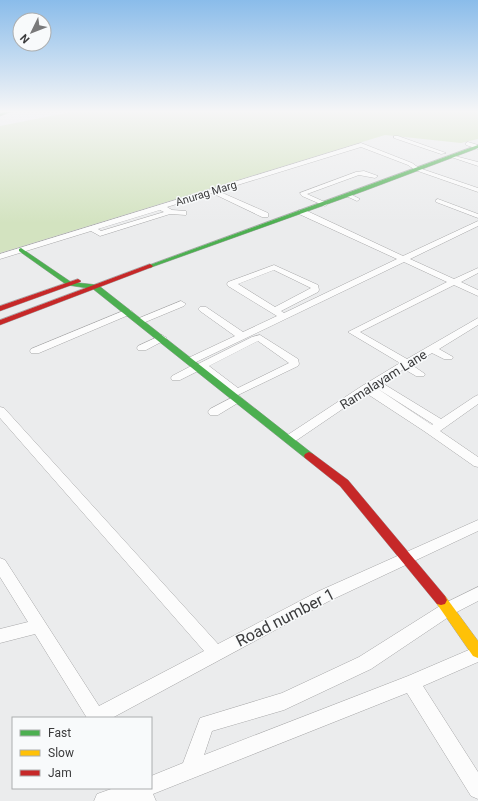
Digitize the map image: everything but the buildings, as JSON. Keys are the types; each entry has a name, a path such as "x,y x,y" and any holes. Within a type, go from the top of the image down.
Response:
{"street":[{"name":"Anurag Marg","path":"0,256 349,148"},
{"name":"Anurag Marg","path":"369,148 478,190"},
{"path":"429,148 443,153"},
{"path":"220,234 302,212 348,196 443,153 462,148"},
{"path":"0,323 95,286 265,216 375,176 453,156 469,148"},
{"path":"453,156 478,164"},
{"path":"478,182 473,184 478,186"},
{"path":"212,191 265,216"},
{"path":"348,196 357,199"},
{"path":"314,199 325,204"},
{"path":"438,201 478,217"},
{"path":"161,207 170,212"},
{"path":"92,228 100,234 170,212 183,213"},
{"path":"302,212 478,293"},
{"path":"176,378 194,364 218,352 242,336 404,259 478,217"},
{"path":"462,227 478,223"},
{"path":"21,250 70,284 95,286 344,483 405,559 448,609 478,653 411,683 152,785"},
{"path":"283,316 231,283 274,267 314,290 322,299"},
{"path":"420,374 404,362 353,332 478,270"},
{"path":"0,309 91,276"},
{"path":"274,310 314,290"},
{"path":"140,321 181,304"},
{"path":"204,309 242,336"},
{"path":"35,351 128,312"},
{"path":"247,323 256,329"},
{"name":"Ramalayam Lane","path":"290,439 440,339 475,325"},
{"path":"440,339 448,330"},
{"path":"142,348 162,338"},
{"path":"260,338 294,361 294,364 238,392 233,390 202,366 218,352 260,338"},
{"path":"427,348 448,358"},
{"path":"370,385 437,428 478,463"},
{"path":"214,412 237,399"},
{"path":"437,428 478,399"},
{"path":"0,411 216,653"},
{"name":"Road number 1","path":"98,717 324,596 478,525"},
{"path":"0,564 95,717"},
{"path":"190,770 206,724 284,701 365,663 448,609 478,594"},
{"path":"0,636 38,626"},
{"path":"411,683 478,789"},
{"path":"104,801 139,789"},
{"path":"142,789 146,801"}],"green space":[{"path":"0,148 341,148 0,253"}],"traffic: fast":[{"path":"150,266 362,190 472,148"},
{"path":"21,250 69,284 95,287 309,456"}],"traffic: slow":[{"path":"441,600 478,652"}],"traffic: jam":[{"path":"0,323 150,266"},
{"path":"0,309 78,281"},
{"path":"309,456 344,483 441,600"}]}
